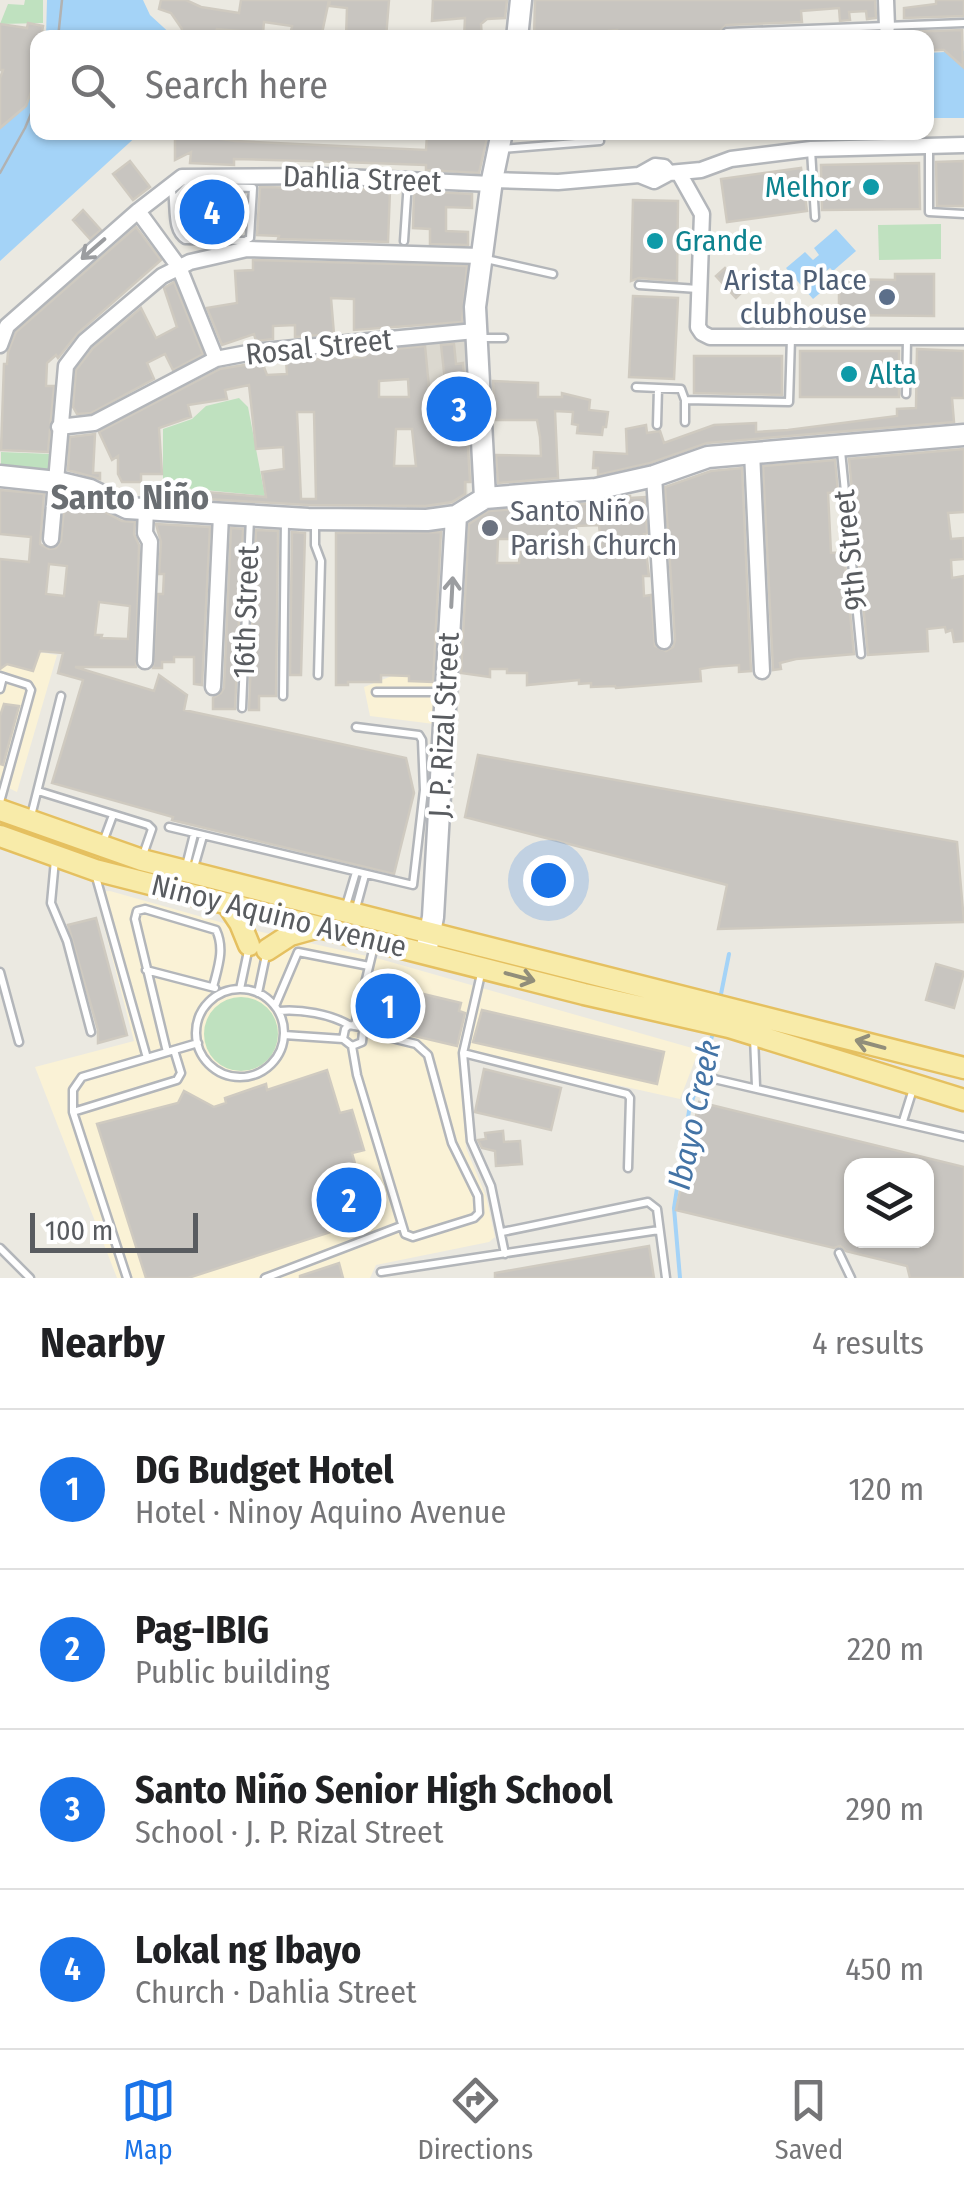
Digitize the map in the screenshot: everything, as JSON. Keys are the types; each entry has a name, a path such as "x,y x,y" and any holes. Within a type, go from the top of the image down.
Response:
{"main road":[{"name":"Ninoy Aquino Avenue","path":"5,818 142,860 350,912 482,967 584,994 704,1011"},
{"name":"Ninoy Aquino Avenue","path":"5,818 56,856 228,905 262,929 318,927 375,940 428,943 730,1018 964,1068"},
{"path":"228,905 240,923 262,929 290,935 318,927"},
{"name":"Ninoy Aquino Avenue","path":"730,1018 754,1034 964,1100"}],"street":[{"path":"518,30 521,0"},
{"path":"886,0 888,27"},
{"path":"484,498 475,334 480,256 501,140"},
{"path":"964,145 811,148 721,161 702,170 674,173 702,214 698,327 702,334 964,337"},
{"name":"Dahlia Street","path":"0,345 7,326 138,211 173,193 189,176 558,182 638,176 655,166 664,166 674,173"},
{"path":"138,211 178,266 216,360"},
{"path":"51,539 66,366 85,341 162,276 178,266 217,254 247,250 480,256"},
{"name":"Rosal Street","path":"60,427 94,423 216,360 253,352 475,334"},
{"path":"0,476 57,482 90,490 127,508 146,510 286,518 427,520 456,516 484,498 596,490 708,457 964,434"},
{"path":"752,452 762,671"},
{"path":"654,476 664,641"},
{"path":"144,661 150,542 145,534 146,510"},
{"path":"213,687 221,515"},
{"name":"J. P. Rizal Street","path":"428,943 456,516"}],"lane":[{"path":"791,30 964,23"},
{"path":"501,140 600,141"},
{"path":"930,144 929,212 964,214"},
{"path":"811,148 815,216"},
{"path":"404,241 408,180"},
{"path":"186,186 253,188 250,238 185,240 175,231 173,193 186,186"},
{"path":"480,256 552,274"},
{"path":"639,285 699,289"},
{"path":"475,334 504,338"},
{"path":"685,400 789,402 791,337"},
{"path":"906,394 907,338"},
{"path":"636,387 681,389 685,422"},
{"path":"657,425 658,388"},
{"name":"9th Street","path":"840,445 860,654"},
{"name":"16th Street","path":"242,708 250,516"},
{"path":"283,696 282,574 286,518"},
{"path":"315,519 321,561 318,675"},
{"path":"0,690 1,677 28,685 30,690 5,818"},
{"path":"376,692 446,692"},
{"path":"5,818 38,791 61,696"},
{"path":"169,827 409,886 415,883 424,790 422,740 419,735 356,727"},
{"path":"38,791 150,826 142,860"},
{"path":"102,848 113,816"},
{"path":"189,872 199,835"},
{"path":"56,856 51,903 66,941 91,1032"},
{"path":"95,870 147,1058"},
{"path":"350,912 356,872"},
{"path":"350,912 365,874"},
{"path":"240,989 262,929 270,892"},
{"path":"258,993 262,929 270,892"},
{"path":"74,1112 177,1080 181,1073 170,1051 146,970 135,919 141,909 216,930 221,941 213,987"},
{"path":"343,1039 345,1029 352,1025 375,940"},
{"path":"226,991 203,1009 198,1020 198,1043 202,1055 220,1072 244,1077 256,1074 276,1059 284,1036 277,1009 298,952 369,966"},
{"path":"482,967 463,1054 471,1141 491,1186 504,1254"},
{"path":"146,970 226,991 258,993 277,1009 340,1020 363,1031 416,1044 428,1055 452,1143 478,1196 479,1213 474,1218 410,1237 401,1226 352,1046 343,1039 284,1036"},
{"path":"0,972 19,1042"},
{"path":"352,1046 362,1042 363,1031"},
{"path":"754,1034 756,1086"},
{"path":"127,1278 74,1112 73,1090 82,1078 198,1043"},
{"path":"463,1054 627,1094 628,1168"},
{"path":"714,1078 964,1137"},
{"path":"903,1121 914,1087"},
{"path":"502,1232 648,1202 656,1209 666,1278"},
{"path":"266,1278 401,1226"},
{"path":"380,1272 658,1230"},
{"path":"0,1248 30,1278"},
{"path":"839,1253 850,1278"}],"shaded area":[{"path":"465,337 478,483 467,483 468,502 435,518 407,518 406,485 417,484 404,343"},
{"path":"0,646 57,655 17,792 0,784"},
{"path":"445,655 434,724 370,716 364,687"},
{"path":"110,891 227,924 380,959 699,1050 680,1099 459,1050 466,1148 486,1196 495,1237 489,1242 376,1265 370,1278 117,1278 35,1067 134,1041 95,892"}],"green space":[{"path":"25,0 43,0 43,23 0,24 8,4 24,5"},
{"path":"941,224 941,259 879,260 878,225"},
{"path":"239,398 248,407 265,496 163,486 163,429 192,419 206,406"},
{"path":"1,452 51,454 50,472 1,470"},
{"path":"241,997 267,1008 278,1034 267,1060 241,1071 215,1060 204,1034 215,1008"}],"water":[{"path":"47,0 143,0 150,15 166,30 46,30"},
{"path":"964,51 964,118 934,118 934,53"},
{"path":"30,96 30,140 132,140 0,261 0,123"},
{"path":"836,229 856,251 833,271 830,268 824,273 832,283 813,299 786,268 805,252 813,260 819,255 814,248"}],"building":[{"path":"161,0 186,0 201,7 239,13 241,0 329,0 323,30 291,30 292,26 264,22 263,30 182,30 171,13 159,9"},
{"path":"330,0 389,0 387,30 346,30 347,8 329,6"},
{"path":"433,0 507,0 505,18 487,19 481,24 481,30 464,30 465,18 432,21"},
{"path":"535,0 875,0 876,18 867,19 866,11 849,12 850,20 840,21 839,8 801,11 802,22 726,25 721,30 534,30"},
{"path":"936,0 964,0 964,16 904,18 904,8 936,4"},
{"path":"28,23 43,26 42,30 30,30 30,95 26,106 0,128 0,24 27,28"},
{"path":"962,30 963,67 944,50 934,50 934,31"},
{"path":"175,140 426,150 427,140 487,140 479,173 426,170 426,165 341,162 234,159 234,165 190,163 191,152 175,160"},
{"path":"130,161 150,187 133,200 113,174"},
{"path":"964,161 964,206 937,206 936,162"},
{"name":"Melhor","path":"919,163 920,209 822,210 821,165"},
{"path":"801,168 807,211 727,222 721,179"},
{"path":"260,187 390,190 388,242 257,235"},
{"path":"414,191 472,194 472,208 446,207 446,231 468,232 468,245 430,244 430,229 413,228"},
{"path":"190,193 246,198 244,228 184,228 184,200"},
{"name":"Grande","path":"633,200 678,201 677,281 631,281"},
{"path":"83,210 101,230 90,239 73,220"},
{"path":"136,227 161,260 78,333 58,358 56,355 47,363 46,386 54,386 48,452 1,450 4,364 16,332"},
{"path":"253,260 467,266 462,322 354,330 354,299 331,298 334,334 295,337 295,325 273,326 273,339 256,341 254,334 222,345 207,308 237,303 235,271 253,270"},
{"path":"725,268 745,289 736,298 716,276"},
{"name":"Arista Place clubhouse","path":"895,274 934,274 934,316 839,315 839,279 895,280"},
{"path":"174,282 203,354 173,370 165,354 147,363 154,379 91,413 77,414 73,407 76,370 93,348 141,308 156,338 177,327 164,288"},
{"path":"633,296 678,298 674,379 629,377"},
{"path":"454,344 456,364 463,363 470,482 465,482 465,494 452,502 426,506 308,505 158,496 159,488 266,497 262,472 284,469 283,447 256,449 249,385 225,390 227,399 188,405 191,417 159,428 162,474 141,474 141,482 122,482 118,456 112,460 99,432 220,369 262,362 267,375 287,374 286,360 326,359 343,354 344,358 365,357 365,352 425,346 432,418 449,417 441,345","holes":["408,379 409,397 379,397 379,381","297,412 314,412 316,499 301,499","396,429 412,429 416,466 394,466"]},
{"path":"917,349 964,351 964,398 952,398 954,422 707,443 650,463 598,475 598,468 593,468 594,452 627,454 626,429 646,425 647,433 660,431 664,443 714,425 756,423 756,432 897,416 897,409 916,408"},
{"name":"Alta","path":"800,351 899,351 899,397 800,397"},
{"path":"694,356 782,356 782,395 694,393"},
{"path":"493,381 538,383 538,397 562,397 562,393 590,400 589,410 608,412 606,427 602,435 577,433 578,425 572,424 573,412 555,411 558,478 498,483 496,455 541,456 537,420 495,420"},
{"path":"95,434 93,473 100,473 100,479 68,470 70,437"},
{"path":"964,449 964,512 948,513 951,539 963,538 964,559 951,560 952,578 964,576 964,641 954,642 952,630 946,632 945,627 927,629 928,651 868,655 849,459"},
{"path":"835,460 838,492 828,493 831,553 844,552 854,654 796,659 780,663 781,669 773,670 763,466"},
{"path":"742,468 751,671 739,672 739,665 712,667 700,669 701,681 616,688 591,687 591,683 579,684 579,680 527,685 527,673 507,673 507,669 490,669 490,677 461,673 469,524 489,511 645,497 649,576 643,576 644,596 651,595 655,646 666,651 673,647 665,487 711,471","holes":["599,525 601,545 576,549 576,526","498,539 521,539 519,563 497,563"]},
{"path":"0,490 44,494 40,544 49,549 56,548 61,541 65,498 80,502 79,508 99,509 122,521 135,522 134,534 139,545 136,667 75,667 154,691 159,675 187,695 184,710 406,758 414,793 394,874 172,820 173,817 52,783 83,680 58,673 63,653 40,651 33,671 7,664 0,669 0,559 29,562 31,537 0,534","holes":["49,564 67,566 64,596 46,594","99,602 130,606 128,639 95,635"]},
{"path":"156,524 210,527 202,685 194,684 194,657 174,657 174,662 162,662 162,668 153,668 158,594 163,594 164,574 159,574 161,542"},
{"path":"231,528 243,529 235,709 213,709 213,698 224,688"},
{"path":"256,530 278,531 276,696 259,696 259,710 249,710"},
{"path":"292,532 305,533 301,675 290,675"},
{"path":"441,532 433,682 381,675 381,682 336,685 336,533"},
{"path":"4,704 19,706 3,765 0,716"},
{"path":"478,755 957,842 964,922 718,929 727,885 465,817"},
{"path":"96,918 127,1035 98,1043 98,1030 68,925"},
{"path":"936,964 964,972 954,1008 926,1000"},
{"path":"377,983 461,1003 459,1011 465,1013 457,1046 368,1025"},
{"path":"482,1010 664,1052 657,1084 473,1042"},
{"path":"484,1069 561,1088 551,1130 475,1112"},
{"path":"327,1070 340,1113 352,1110 364,1150 352,1153 371,1219 188,1278 146,1278 97,1124 178,1103 184,1091 214,1107 226,1103 225,1098 266,1084 267,1090"},
{"path":"699,1102 927,1158 844,1158 844,1248 934,1248 934,1160 964,1167 964,1278 910,1278 907,1266 846,1251 840,1246 834,1248 676,1210"},
{"path":"503,1131 504,1142 520,1141 522,1164 496,1166 495,1151 482,1148 478,1140 486,1139 485,1133"},
{"path":"649,1246 654,1278 495,1278 495,1273"},
{"path":"339,1263 343,1278 300,1278 300,1276"}],"waterway":[{"name":"Ibayo Creek","path":"720,999 729,954"},
{"name":"Ibayo Creek","path":"680,1278 674,1208 689,1111 713,1033"}],"tram line":[{"path":"59,30 62,0"},
{"path":"0,173 30,116"}],"place":[{"name":"Melhor","path":"871,187"},
{"name":"Lokal ng Ibayo","path":"212,212"},
{"name":"Grande","path":"655,241"},
{"name":"Arista Place clubhouse","path":"887,297"},
{"name":"Alta","path":"849,374"},
{"name":"Santo Niño Senior High School","path":"459,409"},
{"name":"Santo Niño Parish Church","path":"490,528"},
{"name":"DG Budget Hotel","path":"388,1006"},
{"name":"Pag-IBIG","path":"349,1200"}],"district":[{"name":"Santo Niño","path":"130,497"}]}
